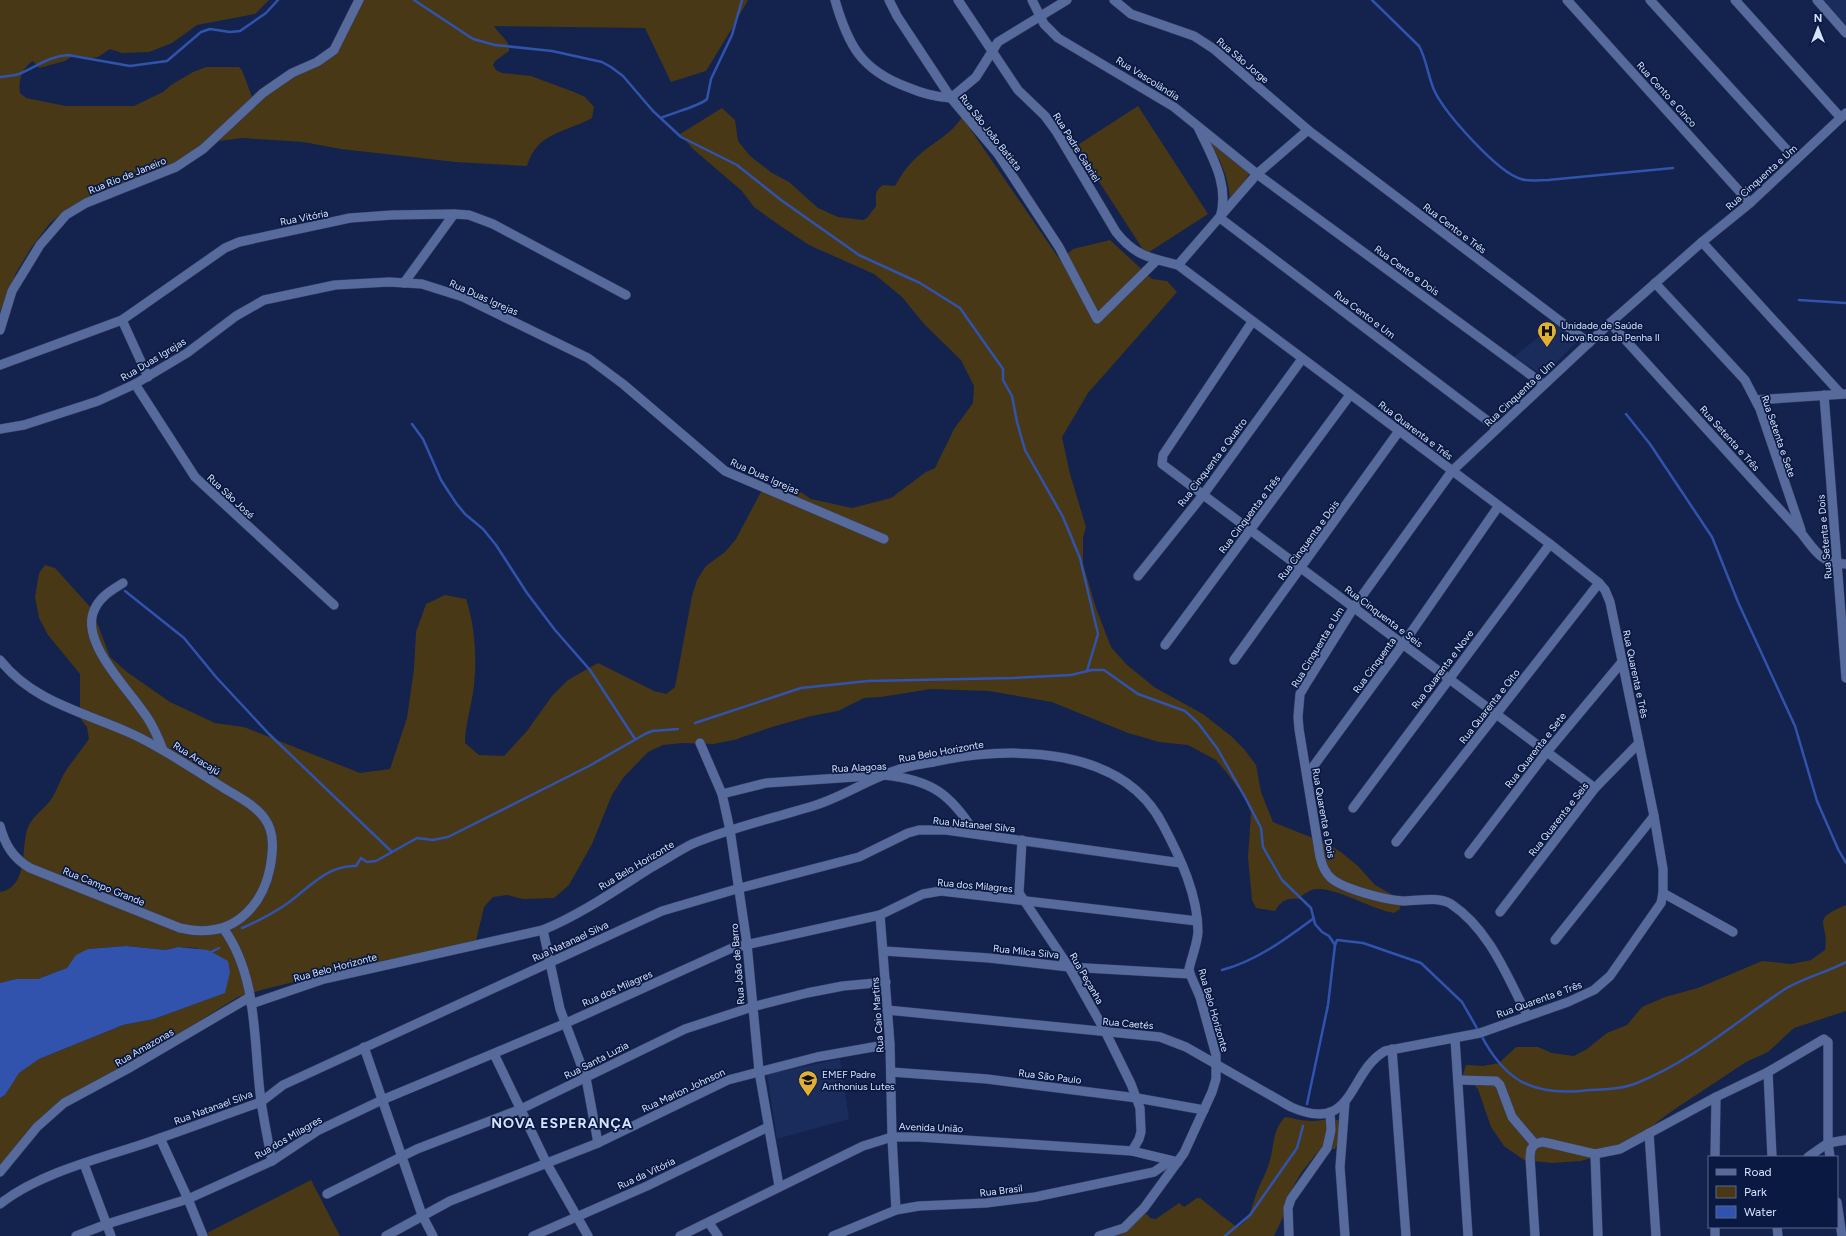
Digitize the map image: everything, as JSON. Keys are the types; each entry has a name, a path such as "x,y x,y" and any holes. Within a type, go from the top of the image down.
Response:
{"street":[{"name":"Rua Rio de Janeiro","path":"0,330 12,290 40,245 66,215 86,203 176,167 203,149 263,93 292,73 317,62 334,50 359,0"},
{"path":"835,0 848,38 869,68 898,84 924,94 951,98 976,77 998,42 1067,0"},
{"name":"Rua São João Batista","path":"889,0 897,16 951,98 998,154 1060,247 1097,319 1157,260"},
{"name":"Rua Padre Gabriel","path":"958,0 1018,90 1045,116 1056,131 1126,245 1137,253 1178,266"},
{"name":"Rua Vascolândia","path":"1032,0 1044,24 1058,38 1143,87 1174,107 1257,174"},
{"name":"Rua São Jorge","path":"1114,0 1131,14 1194,36 1209,45 1308,130"},
{"name":"Rua Cento e Cinco","path":"1567,0 1750,203"},
{"path":"1650,0 1796,160"},
{"path":"1735,0 1843,116"},
{"path":"1817,0 1846,33"},
{"name":"Rua Cinquenta e Um","path":"1303,751 1298,717 1300,694 1354,607 1452,471 1610,322 1702,242 1750,203 1843,116"},
{"path":"1196,124 1213,159 1223,188 1224,202 1220,218"},
{"path":"1178,266 1257,174 1308,130"},
{"name":"Rua Cento e Três","path":"1308,130 1589,343"},
{"name":"Rua Cento e Dois","path":"1257,174 1543,384"},
{"path":"404,283 454,214"},
{"name":"Rua Vitória","path":"0,365 122,320 225,248 239,242 350,218 392,215 469,215 493,224 626,295"},
{"name":"Rua Cento e Um","path":"1220,218 1497,428"},
{"path":"1702,242 1843,394"},
{"name":"Rua Quarenta e Três","path":"1178,266 1498,507 1550,544 1599,583 1605,590 1610,602 1654,816 1663,869 1664,894 1656,910 1603,984 1583,996 1480,1033 1455,1039 1392,1049 1378,1055 1372,1061 1345,1102"},
{"name":"Rua Duas Igrejas","path":"0,428 24,425 91,404 135,384 187,353 236,316 264,300 335,285 404,283 422,284 463,298 588,358 623,384 725,471 884,539"},
{"name":"Rua Setenta e Sete","path":"1655,283 1745,380 1756,400 1802,534"},
{"path":"122,320 148,377"},
{"name":"Rua Cinquenta e Seis","path":"1252,322 1163,455 1161,461 1164,467 1302,568 1546,753 1595,788"},
{"name":"Rua Setenta e Três","path":"1610,322 1802,534 1821,557 1830,563 1841,564"},
{"name":"Rua Cinquenta e Quatro","path":"1138,576 1203,495 1302,359"},
{"name":"Rua São José","path":"135,384 195,477 334,605"},
{"path":"1756,400 1843,394"},
{"name":"Rua Cinquenta e Três","path":"1164,645 1350,395"},
{"name":"Rua Setenta e Dois","path":"1824,395 1841,564 1846,678"},
{"name":"Rua Cinquenta e Dois","path":"1234,660 1302,568 1399,431"},
{"name":"Rua Cinquenta","path":"1307,775 1403,644 1498,507"},
{"name":"Rua Quarenta e Nove","path":"1353,808 1550,544"},
{"path":"123,583 103,596 98,603 93,613 92,625 94,639 106,661 150,722 163,750"},
{"name":"Rua Quarenta e Oito","path":"1396,842 1599,583"},
{"name":"Rua Aracajú","path":"0,660 9,672 56,704 116,727 163,750 258,810 270,830 272,857 266,886 259,899 250,910 239,920 223,928"},
{"name":"Rua Quarenta e Sete","path":"1469,854 1546,753 1622,662"},
{"name":"Rua João de Barro","path":"700,743 722,794 730,830 740,888 747,944 759,1071 779,1186"},
{"name":"Rua Quarenta e Seis","path":"1500,912 1595,788 1639,743"},
{"name":"Rua Quarenta e Dois","path":"1303,751 1320,857 1324,870 1330,878 1339,884 1380,898 1402,901 1437,900 1449,903 1464,914 1493,950 1528,1016"},
{"name":"Rua Belo Horizonte","path":"250,1001 324,979 543,930 568,919 692,845 730,830 817,805 884,775 910,766 966,755 990,753 1029,752 1072,760 1109,773 1130,786 1147,800 1158,816 1181,863 1188,881 1197,921 1198,933 1189,969 1200,997 1214,1044 1217,1066 1216,1079 1191,1141 1174,1162 1133,1221 1114,1232 1099,1236"},
{"name":"Rua Alagoas","path":"722,794 766,783 884,775 916,780 928,785 950,801 975,833"},
{"path":"1555,940 1654,816"},
{"name":"Rua Campo Grande","path":"0,826 11,852 20,862 30,868 180,928 194,931 209,931 223,928"},
{"name":"Rua Natanael Silva","path":"0,1204 18,1191 84,1164 261,1102 283,1085 550,964 662,911 859,856 908,833 919,830 946,830 975,833 1181,863"},
{"name":"Rua Peçanha","path":"1022,840 1019,887 1022,900 1069,967 1106,1033 1137,1098 1142,1123 1139,1139 1132,1151"},
{"name":"Rua dos Milagres","path":"76,1236 107,1224 188,1199 272,1161 317,1131 382,1100 564,1024 718,954 747,944 880,914 932,891 1197,921"},
{"path":"1664,894 1733,932"},
{"name":"Rua Caio Martins","path":"880,914 892,1072 892,1137 896,1210"},
{"path":"223,928 240,958 248,981 261,1102 272,1161"},
{"path":"543,930 564,1024 586,1078 598,1143"},
{"name":"Rua Milca Silva","path":"884,951 988,958 1069,967 1190,974"},
{"name":"Rua Santa Luzia","path":"327,1194 401,1156 441,1139 521,1109 665,1038 752,1007 825,989 886,982"},
{"name":"Rua Amazonas","path":"0,1172 37,1127 64,1103 250,1001"},
{"name":"Rua Caetés","path":"887,1010 1106,1033 1146,1035 1173,1041 1186,1047 1272,1097 1304,1113 1321,1114 1330,1112 1345,1102"},
{"path":"1455,1039 1468,1236"},
{"path":"1535,1236 1530,1157 1531,1149 1535,1144 1542,1142 1548,1143 1595,1154 1620,1149 1716,1097 1768,1072 1821,1039 1826,1040 1828,1044 1828,1142 1830,1156"},
{"name":"Rua Marlon Johnson","path":"386,1236 450,1201 598,1143 716,1085 759,1071 817,1057 890,1044"},
{"path":"364,1047 422,1215 433,1236"},
{"path":"1392,1049 1406,1236"},
{"path":"494,1054 547,1164 579,1217 588,1236"},
{"name":"Rua São Paulo","path":"892,1072 988,1079 1137,1098 1204,1110"},
{"path":"1768,1072 1772,1156"},
{"path":"1458,1080 1496,1081 1500,1085 1512,1117 1535,1144"},
{"path":"1715,1156 1716,1097"},
{"path":"1345,1102 1340,1167 1345,1236"},
{"path":"1289,1236 1288,1208 1291,1199 1327,1148 1331,1130 1330,1112"},
{"name":"Rua da Vitória","path":"532,1236 579,1217 768,1127"},
{"path":"1649,1133 1656,1236"},
{"name":"Avenida União","path":"680,1236 863,1146 892,1137 919,1137 1132,1151 1174,1162"},
{"path":"160,1138 203,1236"},
{"path":"1809,1156 1828,1142 1846,1140"},
{"path":"1595,1154 1598,1236"},
{"name":"Rua Brasil","path":"833,1236 896,1210 919,1206 986,1204 1035,1197 1146,1174 1174,1162"},
{"path":"84,1164 111,1236"},
{"path":"1838,1209 1842,1236"},
{"path":"709,1223 718,1236"}],"shaded area":[{"path":"1823,0 1846,0 1846,25"},
{"name":"Unidade de Saúde Nova Rosa da Penha II","path":"1555,323 1579,340 1543,375 1514,357"},
{"name":"EMEF Padre Anthonius Lutes","path":"840,1059 849,1119 777,1139 767,1074"}],"green space":[{"path":"0,0 269,0 255,14 197,25 172,43 149,52 122,53 110,49 98,57 91,58 74,55 65,61 39,68 33,61 26,67 20,79 20,93 26,98 66,106 134,106 163,92 171,85 193,72 206,67 239,67 242,70 252,97 328,53 359,0 748,0 732,28 734,28 731,30 706,71 671,82 645,28 494,26 509,47 509,51 495,61 493,65 496,70 502,73 531,76 574,92 585,97 594,107 592,118 553,135 538,146 527,166 456,162 341,149 303,142 242,138 211,142 170,167 90,197 65,211 50,223 31,248 16,273 0,312"},
{"path":"1138,106 1208,214 1146,254 1076,146"},
{"path":"722,108 735,120 738,141 750,156 772,173 789,182 818,208 838,217 863,220 867,218 876,206 876,194 878,189 883,185 895,186 914,159 953,129 962,117 1060,260 1073,249 1110,240 1152,279 1167,281 1177,292 1088,393 1062,437 1070,474 1086,527 1083,537 1083,564 1096,608 1111,647 1126,664 1154,687 1203,714 1231,736 1244,749 1256,765 1261,792 1273,822 1330,845 1342,853 1358,866 1375,885 1398,898 1401,903 1400,909 1394,913 1385,911 1345,895 1317,889 1307,892 1299,899 1285,900 1275,911 1256,908 1252,900 1248,857 1251,813 1245,798 1216,760 1188,745 1159,742 1128,733 1052,702 989,691 931,689 881,697 864,698 838,711 811,716 734,740 713,744 683,743 663,745 648,752 623,778 612,795 592,844 569,885 554,898 523,899 507,895 493,897 484,907 476,941 368,964 238,997 144,1055 86,1086 0,1168 0,1098 5,1095 18,1073 39,1059 123,1025 154,1019 213,997 197,948 178,947 166,950 126,946 88,949 67,968 38,979 16,979 0,983 0,892 9,889 15,883 19,875 22,867 25,838 29,825 50,801 65,773 89,739 87,727 80,718 80,674 48,635 39,618 35,597 39,573 45,565 55,568 92,609 110,657 127,672 170,702 215,723 244,727 360,773 390,769 407,718 414,669 416,632 426,604 445,595 466,599 473,631 475,674 465,743 479,755 504,756 527,731 552,696 568,680 598,663 654,691 666,694 675,687 692,596 697,580 706,566 725,552 736,539 763,488 780,485 799,491 811,499 852,508 891,498 926,472 935,468 954,429 973,403 974,386 961,360 925,325 902,297 874,274 809,245 754,207 742,191 693,149 680,134"},
{"path":"1208,139 1251,172 1230,200 1226,176"},
{"path":"1846,905 1846,1011 1794,1028 1768,1052 1746,1062 1672,1111 1620,1150 1581,1161 1552,1163 1524,1160 1504,1146 1491,1127 1478,1089 1463,1075 1466,1065 1483,1066 1499,1063 1516,1047 1538,1047 1552,1053 1574,1056 1587,1049 1607,1033 1627,1025 1642,1007 1665,997 1698,988 1762,961 1791,964 1811,960 1825,950 1826,941 1823,923 1824,919 1834,910"},
{"path":"1285,1117 1308,1121 1335,1119 1342,1123 1339,1142 1335,1149 1323,1149 1316,1154 1301,1173 1289,1194 1283,1217 1274,1236 1111,1236 1142,1215 1147,1214 1150,1218 1156,1219 1179,1203 1184,1207 1197,1198 1200,1198 1238,1227 1246,1220 1248,1216 1269,1164 1274,1137 1278,1127"},
{"path":"311,1180 340,1236 209,1236 207,1233"}],"water":[{"path":"126,946 166,950 178,947 208,950 228,961 230,972 225,993 154,1019 123,1025 39,1059 19,1073 5,1095 0,1098 0,983 16,979 38,979 67,968 76,955 88,949"}],"waterway":[{"path":"0,77 19,74 55,57 68,55 130,66 167,61 201,32 210,29 230,32 240,31 266,13 278,0"},
{"path":"414,0 473,39 495,45 552,51 602,62 611,67 623,76 653,111 681,137 737,165 781,200 859,255 920,283 960,308 1003,369 1003,380 1012,396 1017,422 1025,450 1063,517 1080,558 1098,634 1087,671"},
{"path":"661,118 692,107 707,99 711,79 732,35 742,0"},
{"path":"1372,0 1419,46 1435,92 1450,114 1486,154 1499,166 1511,174 1524,180 1534,181 1673,168"},
{"path":"1799,300 1846,303"},
{"path":"1626,414 1650,444 1712,537 1738,602 1795,726 1817,801 1838,849 1846,863"},
{"path":"412,424 423,439 441,480 456,503 465,514 483,529 496,545 527,593 555,630 590,670 635,739"},
{"path":"125,591 184,638 216,677 269,734 392,852"},
{"path":"695,723 801,688 868,681 1012,678 1071,675 1092,670 1104,670 1138,694 1185,711 1198,723 1217,748 1246,799 1261,828 1263,847 1282,880 1311,908 1315,924 1322,932 1329,936 1335,945"},
{"path":"242,928 283,907 319,878 336,869 356,866 361,858 367,862 376,861 417,838 433,840 448,837 589,766 645,734 652,731 678,729"},
{"path":"1222,970 1259,955 1282,941 1314,918"},
{"path":"1307,1104 1328,1005 1335,945 1337,940 1363,943 1421,963 1462,1002 1478,1030"},
{"path":"209,953 219,948"},
{"path":"1481,1035 1499,1063 1520,1081 1533,1087 1562,1092 1624,1087 1637,1083 1677,1064 1714,1040 1785,989 1846,962"},
{"path":"1225,1236 1250,1215 1297,1148 1303,1126"}],"place":[{"name":"Unidade de Saúde Nova Rosa da Penha II","path":"1547,348"},
{"name":"EMEF Padre Anthonius Lutes","path":"808,1097"}],"district":[{"name":"NOVA ESPERANÇA","path":"562,1123"}]}
